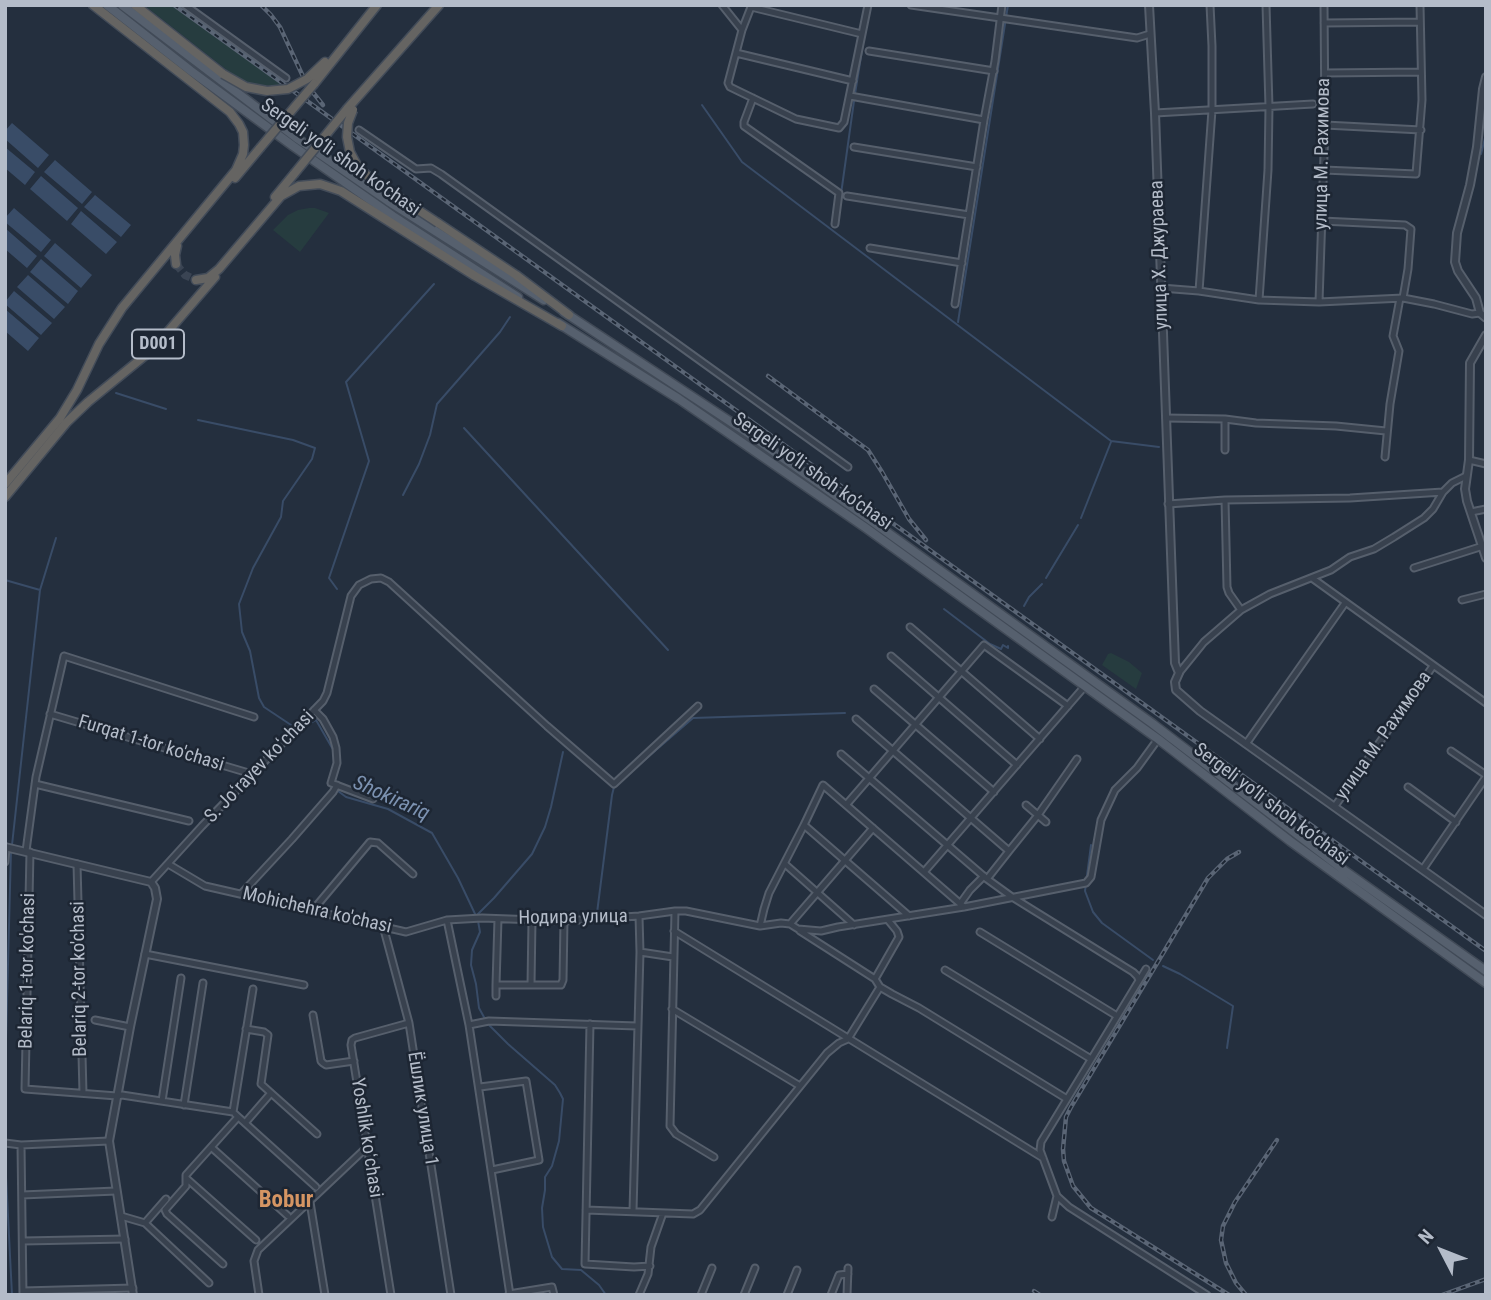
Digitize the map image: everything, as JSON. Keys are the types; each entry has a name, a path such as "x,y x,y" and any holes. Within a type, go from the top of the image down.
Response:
{"highway":[{"path":"93,5 223,105 241,128 244,145 238,166 176,248 176,264"},
{"path":"135,5 241,85 264,91 288,89 310,81"},
{"name":"D001","path":"63,420 99,344 114,319 190,227 239,174 310,81 377,5"},
{"path":"439,5 350,110 347,137 350,152 358,167 371,179 516,275 569,315"},
{"name":"D001","path":"5,497 10,482 63,420 153,349 213,279 261,213 350,110"},
{"path":"196,280 204,280 212,275 276,201 287,192 306,185 320,184 341,191 475,276 562,326"}],"main road":[{"name":"Sergeli yo‘li shoh ko‘chasi","path":"107,5 191,71 393,216 743,441 1158,739 1301,849 1486,983"},
{"name":"Sergeli yo‘li shoh ko‘chasi","path":"122,5 298,139 388,201 569,315 749,434 1153,723 1345,871 1486,971"}],"street":[{"path":"185,5 286,78"},
{"path":"722,5 742,30"},
{"path":"862,34 754,7 750,9 742,30 728,83 730,87 796,119 839,128 844,122 868,5"},
{"path":"911,5 954,8 1000,19 1137,38 1150,34"},
{"path":"955,304 1002,5"},
{"name":"улица Х. Джураева","path":"1149,5 1175,663 1179,673 1175,685 1179,694 1246,744"},
{"path":"1199,291 1212,110 1210,5"},
{"path":"1259,300 1268,170 1266,5"},
{"name":"улица М. Рахимова","path":"1319,302 1325,125 1324,5"},
{"path":"1324,170 1416,174 1421,130 1420,5"},
{"path":"1324,23 1420,22"},
{"path":"869,51 993,71"},
{"path":"736,53 853,81"},
{"path":"1325,73 1421,72"},
{"path":"1161,288 1259,300 1319,302 1401,298 1483,315 1476,298 1457,268 1455,254 1457,233 1477,147 1486,77"},
{"path":"850,96 984,120"},
{"path":"753,98 744,126 839,193 835,224"},
{"path":"1155,113 1313,104"},
{"path":"1325,125 1421,130"},
{"path":"359,130 416,169 430,168 441,174 848,467"},
{"path":"854,147 977,167"},
{"path":"847,196 969,215"},
{"path":"1322,221 1405,225 1411,229 1408,269 1393,337 1399,351 1385,457"},
{"path":"870,248 962,263"},
{"path":"1486,335 1470,363 1469,460 1465,489 1486,558"},
{"path":"1166,418 1226,419 1387,431"},
{"path":"1225,450 1226,419"},
{"path":"1469,460 1486,464"},
{"path":"1179,673 1205,642 1241,610 1270,594 1331,570 1350,557 1374,549 1424,518 1452,483 1466,476"},
{"path":"1168,504 1443,492"},
{"path":"1225,500 1227,587 1228,593 1241,610"},
{"path":"1471,512 1486,509"},
{"path":"1414,568 1483,546"},
{"name":"S. Joʻrayev koʻchasi","path":"151,882 323,701 351,596 359,584 378,577 389,582 614,784 698,706"},
{"name":"улица М. Рахимова","path":"1312,578 1486,703"},
{"path":"1462,600 1486,594"},
{"path":"1345,603 1246,744 1486,915"},
{"path":"910,627 1040,738"},
{"path":"846,805 984,645 1068,706"},
{"name":"Belariq 1-tor ko'chasi","path":"83,1093 25,1089 28,851 35,784 64,656 254,717"},
{"path":"891,656 1017,765"},
{"name":"улица М. Рахимова","path":"1335,806 1433,666"},
{"path":"924,872 1085,686"},
{"path":"874,689 994,792"},
{"path":"314,710 323,719 336,748 337,763 331,782 373,799"},
{"name":"Furqat 1-tor ko'chasi","path":"50,713 252,774"},
{"path":"856,719 1009,851"},
{"path":"798,929 821,931 1086,882 1091,877 1101,820 1115,790 1138,768 1158,739"},
{"path":"1423,869 1486,776 1451,751"},
{"path":"841,754 986,878 1133,972 1139,980"},
{"path":"962,905 970,890 986,878 1038,815 1077,759"},
{"path":"35,784 188,821"},
{"path":"241,894 337,785"},
{"path":"760,926 769,893 823,785 962,905"},
{"path":"1408,787 1456,822"},
{"path":"1026,805 1046,822"},
{"path":"804,825 909,916"},
{"path":"873,828 790,924 875,978 880,986 892,995 919,1008 1067,1099"},
{"path":"313,910 370,842 377,843 413,874"},
{"path":"5,862 8,847 151,882 155,888 157,899 109,1141 133,1292 23,1293 21,1144"},
{"name":"Belariq 2-tor ko'chasi","path":"77,864 83,1093"},
{"name":"Mohichehra ko'chasi","path":"168,864 205,886 407,932 447,920 471,920"},
{"path":"785,864 854,925"},
{"path":"675,911 671,1129 714,1157"},
{"name":"Нодира улица","path":"471,920 564,921 686,911 760,926 790,924"},
{"path":"633,1211 639,916"},
{"path":"496,996 498,919"},
{"path":"447,920 480,1087 510,1294 552,1287 554,1295"},
{"path":"531,985 532,920"},
{"path":"875,978 899,937 888,920"},
{"path":"496,985 559,985 563,982 564,921"},
{"name":"Ёшлик улица 1","path":"383,926 409,1023 451,1295"},
{"path":"674,931 1042,1158"},
{"path":"386,937 407,932"},
{"path":"980,932 1117,1016"},
{"path":"639,952 673,957"},
{"path":"145,954 304,985"},
{"path":"1146,969 1041,1142 1042,1158 1057,1196 1069,1207 1207,1295"},
{"path":"945,970 1091,1059"},
{"path":"162,1101 181,978"},
{"path":"184,1105 203,983"},
{"path":"586,1210 693,1214 701,1210 827,1053 848,1039 880,986"},
{"path":"223,1264 166,1212 167,1207 186,1186 186,1175 235,1114 253,989"},
{"path":"672,1009 800,1086"},
{"path":"313,1015 321,1061 326,1065 354,1061"},
{"path":"96,1020 130,1027"},
{"path":"469,1025 486,1022 637,1026"},
{"name":"Yoshlik koʻchasi","path":"391,1295 351,1045 355,1038 409,1023"},
{"path":"590,1024 585,1264 650,1266"},
{"path":"246,1029 268,1035 261,1084 317,1134"},
{"path":"480,1087 526,1081 540,1160 492,1170"},
{"path":"83,1093 122,1095 235,1114 316,1187"},
{"path":"244,1123 271,1093"},
{"path":"6,1143 109,1141"},
{"path":"211,1147 288,1216"},
{"path":"259,1295 255,1254 367,1147"},
{"path":"186,1178 256,1240"},
{"path":"22,1195 116,1191"},
{"path":"1052,1217 1057,1196"},
{"path":"145,1223 166,1199"},
{"path":"310,1202 325,1295"},
{"path":"639,1295 649,1274 651,1247 663,1213"},
{"path":"121,1216 145,1223 209,1283"},
{"path":"23,1241 125,1239"},
{"path":"701,1295 712,1268"},
{"path":"744,1295 755,1268"},
{"path":"787,1295 797,1270"},
{"path":"831,1295 839,1275 848,1271 847,1295"}],"green space":[{"path":"144,5 179,5 255,60 281,85 255,86 237,78"},
{"path":"309,208 329,213 300,252 273,230 288,215"},
{"path":"1111,653 1129,662 1142,673 1136,689 1102,665"}],"water":[{"path":"12,123 49,155 38,168 5,139 5,131"},
{"path":"5,147 35,172 25,185 5,168"},
{"path":"55,160 92,192 82,204 44,172"},
{"path":"41,176 78,208 67,221 30,189"},
{"path":"95,195 131,225 121,237 84,207"},
{"path":"14,208 51,240 41,252 5,222 5,218"},
{"path":"81,211 117,242 106,254 71,224"},
{"path":"5,228 37,256 27,268 5,249"},
{"path":"55,243 92,275 81,288 44,256"},
{"path":"41,259 78,291 68,304 30,272"},
{"path":"28,275 65,307 54,319 17,287"},
{"path":"14,291 52,323 41,335 5,304"},
{"path":"5,309 39,338 28,351 5,331"}],"waterway":[{"path":"958,322 1008,5"},
{"path":"855,94 863,44"},
{"path":"841,194 854,101"},
{"path":"702,105 742,162 1111,441 1159,447"},
{"path":"1481,154 1486,134"},
{"path":"337,589 329,578 369,461 346,382 434,284"},
{"path":"403,495 430,435 437,404 510,317"},
{"name":"Shokirariq","path":"116,393 166,409"},
{"name":"Shokirariq","path":"198,420 293,440 315,448 312,459 283,501 281,517 253,568 239,604 242,632 250,651 259,698 264,707 294,727"},
{"path":"464,428 668,650"},
{"path":"1081,518 1111,442"},
{"path":"1046,578 1078,525"},
{"path":"12,845 40,590 56,538"},
{"path":"5,580 40,590"},
{"path":"1024,606 1042,584"},
{"path":"944,609 990,644 1001,649 1003,645 1008,646"},
{"path":"626,776 693,718 845,713"},
{"name":"Shokirariq","path":"299,730 316,720 335,753"},
{"path":"476,916 532,854 545,827 563,752"},
{"path":"597,913 614,787"},
{"name":"Shokirariq","path":"338,791 346,797 388,809 432,833 476,916"},
{"path":"1091,845 1085,891 1093,912 1102,923 1153,960"},
{"path":"5,1078 11,850"},
{"name":"Shokirariq","path":"478,921 480,932 472,950 471,965 479,1008 485,1019"},
{"path":"1163,966 1233,1006 1227,1048"},
{"name":"Shokirariq","path":"488,1024 555,1085 563,1099 559,1141 552,1166 545,1177 543,1227 552,1257 562,1269 581,1270 599,1285 606,1295"},
{"path":"5,1157 12,1295"}],"tunnel":[{"path":"176,264 185,275 196,280"}],"railway":[{"path":"174,5 1486,951"},
{"path":"261,5 280,27 307,85 323,105"},
{"path":"768,376 868,450 909,519 926,540"},
{"path":"1229,1295 1091,1208 1073,1186 1064,1161 1063,1149 1066,1117 1071,1107 1208,878 1227,859 1239,852"},
{"path":"1246,1295 1236,1283 1226,1263 1221,1240 1223,1226 1235,1202 1277,1140"},
{"path":"1442,1295 1486,1279"},
{"path":"1034,1291 1040,1295"}],"district":[{"name":"Bobur","path":"286,1201"}]}
